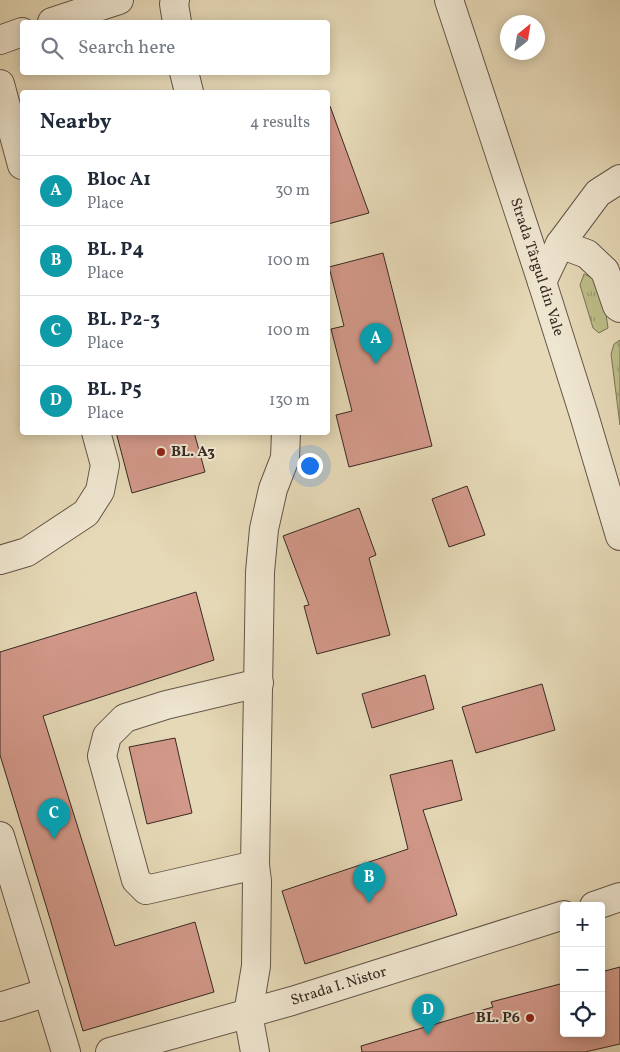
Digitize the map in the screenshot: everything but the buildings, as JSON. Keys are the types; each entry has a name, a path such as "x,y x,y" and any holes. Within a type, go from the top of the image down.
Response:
{"street":[{"path":"58,20 119,0"},
{"path":"175,0 177,20"},
{"name":"Strada Târgul din Vale","path":"449,0 542,282 620,536"},
{"path":"0,40 20,33"},
{"path":"185,75 188,90"},
{"path":"0,84 20,159"},
{"path":"542,282 560,244 598,193 620,179"},
{"path":"560,244 586,254 605,271 617,306 620,308"},
{"path":"0,560 27,552 86,513 100,491 105,465 97,435"},
{"path":"254,1052 248,1014 256,966 257,881 255,865 260,572 264,529 273,489 285,458 286,435"},
{"path":"255,865 146,890 136,880 102,756 107,736 125,718 166,705 259,683"},
{"path":"0,836 66,1052"},
{"path":"605,902 620,897"},
{"name":"Strada I. Nistor","path":"110,1052 292,1001 560,916"},
{"path":"0,1007 48,992"}],"green space":[{"path":"584,274 593,278 606,314 608,328 599,333 593,328 580,285"},
{"path":"620,340 620,425 611,354 614,344"}],"place":[{"name":"Bloc A1","path":"376,364"},
{"name":"BL. A3","path":"161,452"},
{"name":"BL. P2-3","path":"54,839"},
{"name":"BL. P4","path":"369,903"},
{"name":"BL. P6","path":"530,1018"},
{"name":"BL. P5","path":"428,1035"}]}
